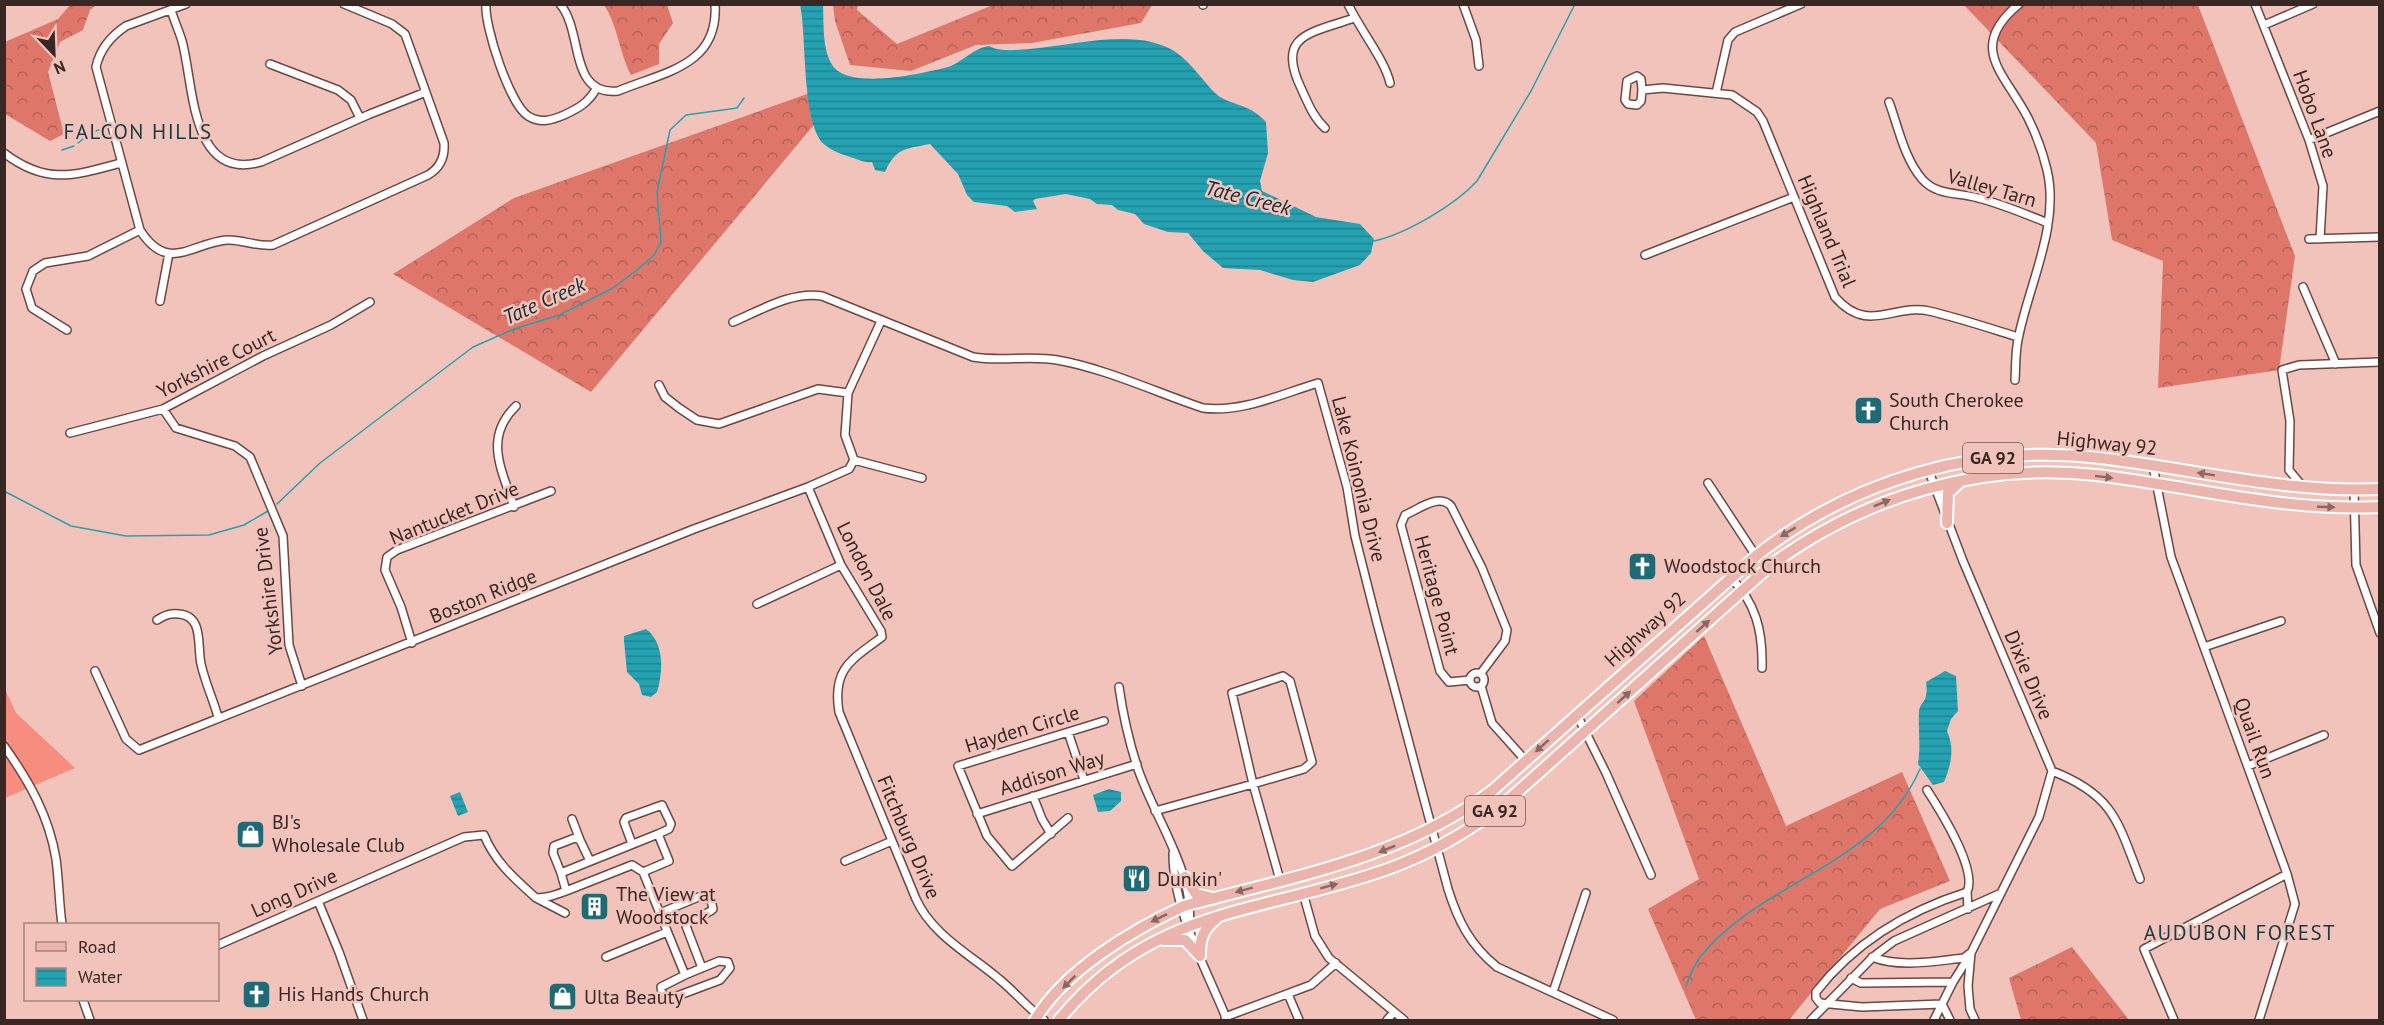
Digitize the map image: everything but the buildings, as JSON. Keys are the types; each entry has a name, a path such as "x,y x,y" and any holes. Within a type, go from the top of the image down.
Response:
{"main road":[{"name":"Highway 92","path":"1039,1019 1067,983 1107,948 1159,918 1187,906 1377,853 1432,829 1476,803 1526,761 1730,577 1779,537 1839,503 1899,478 1971,460 2044,455 2100,458 2275,485 2354,490 2379,489"},
{"name":"Highway 92","path":"1059,1020 1085,992 1112,969 1154,941 1189,925 1383,871 1465,832 1504,804 1771,566 1816,536 1883,502 1962,480 2010,473 2051,472 2095,475 2286,505 2379,507"},
{"path":"1947,523 1948,493 1962,480"},
{"path":"1185,877 1196,894 1214,898"},
{"path":"1200,956 1200,939 1204,930 1219,916"},
{"path":"1154,941 1174,938 1185,940 1200,956"}],"street":[{"path":"186,4 126,26 109,40 99,56 97,74 140,230 152,246 169,253 184,254 227,240 256,246 273,245 434,172 442,161 444,143 401,30 360,7 344,4"},
{"path":"486,4 487,25 514,99 526,114 542,121 555,118 584,106 596,89"},
{"path":"560,4 573,28 581,71 596,89 618,91 695,58 710,41 715,4"},
{"path":"1348,4 1354,18 1388,72 1390,83"},
{"path":"1463,4 1476,40 1479,66"},
{"path":"2015,381 2018,337 2048,223 2052,198 2047,168 2028,119 1995,67 1992,42 2003,18 2019,4"},
{"name":"Hobo Lane","path":"2255,4 2309,140 2323,186 2320,238"},
{"path":"2264,25 2313,4"},
{"path":"1716,93 1728,40 1735,32 1798,5"},
{"path":"171,10 182,41 198,123 209,146 222,158 247,165 261,162 360,118 426,92"},
{"path":"1325,128 1313,114 1295,76 1291,63 1293,50 1297,42 1308,35 1354,18"},
{"path":"270,64 343,93 360,118"},
{"name":"Highland Trial","path":"1642,90 1663,88 1732,95 1757,112 1763,121 1835,297 1842,305 1869,316 1927,310 2018,337"},
{"name":"Valley Tarn","path":"1889,102 1909,158 1927,183 1947,194 1978,198 2048,223"},
{"path":"2309,140 2379,111"},
{"path":"4,153 23,166 45,175 77,175 121,163"},
{"path":"1645,255 1794,197"},
{"path":"67,330 36,312 29,303 26,289 33,271 45,263 88,256 140,230"},
{"path":"2309,239 2379,237"},
{"path":"160,301 169,253"},
{"path":"2302,287 2336,364"},
{"name":"Lake Koinonia Drive","path":"733,322 804,294 824,296 880,321 973,357 990,360 1044,358 1068,362 1203,408 1223,411 1318,383 1347,488 1355,536 1377,623 1432,829"},
{"name":"Yorkshire Court","path":"70,433 163,409 263,356 331,325 370,302"},
{"path":"880,321 848,393 845,435 854,460 922,478"},
{"path":"2275,485 2289,470 2290,421 2282,370 2299,365 2379,362"},
{"path":"659,385 665,397 697,420 719,424 818,388 848,393"},
{"path":"514,507 496,452 503,423 516,406"},
{"name":"Yorkshire Drive","path":"163,409 176,428 235,446 250,457 283,536 289,645 302,686"},
{"name":"Boston Ridge","path":"95,671 126,739 133,748 139,750 694,529 808,487 849,469 854,460"},
{"name":"Quail Run","path":"2153,466 2171,557 2287,874 2295,904 2259,1020"},
{"name":"Dixie Drive","path":"1928,469 1947,523 2052,771"},
{"path":"2289,470 2305,488"},
{"path":"1708,483 1756,556"},
{"name":"London Dale","path":"808,487 841,565 878,624 882,637"},
{"path":"2354,490 2356,565 2379,633"},
{"name":"Nantucket Drive","path":"412,643 401,607 384,570 387,557 397,550 551,491"},
{"name":"Heritage Point","path":"1470,680 1449,682 1440,672 1401,525 1405,515 1436,500 1443,500 1451,506 1481,566 1506,630 1506,639 1480,673"},
{"path":"757,604 841,565"},
{"path":"1730,577 1743,590 1757,618 1762,645 1762,668"},
{"path":"157,620 172,613 184,614 193,620 199,637 201,665 218,717"},
{"path":"2204,647 2281,621"},
{"name":"Fitchburg Drive","path":"882,637 848,663 841,674 837,701 839,712 892,841 926,917 965,953 1013,991 1039,1019"},
{"path":"1480,673 1485,681 1481,686 1474,686 1470,680 1474,674 1480,673"},
{"path":"1155,811 1253,784 1304,769 1311,762 1290,681 1283,676 1232,693 1253,784 1281,880"},
{"path":"1481,686 1492,723 1526,761"},
{"path":"1119,687 1137,764 1155,811 1185,877 1189,925 1226,1019 1319,980 1336,963"},
{"path":"1576,715 1651,875"},
{"name":"Hayden Circle","path":"1068,818 1012,866 987,836 958,766 1104,721"},
{"path":"1068,732 1084,780"},
{"path":"2248,766 2324,735"},
{"path":"4,746 33,789 46,817 56,862 62,923"},
{"name":"Addison Way","path":"977,814 1137,764"},
{"path":"1934,1020 1971,953 2039,817 2052,771 2083,784 2109,807 2120,825 2140,879"},
{"path":"1927,790 1942,814 1966,863 1970,879 1967,892 1968,909"},
{"path":"1033,796 1051,834"},
{"path":"561,873 669,829 671,824 663,807 659,805 624,820 632,844"},
{"path":"572,819 590,861"},
{"path":"1432,829 1455,912 1470,939 1497,967 1613,1020"},
{"path":"643,872 669,861 658,834"},
{"name":"Long Drive","path":"219,945 464,837 484,835 492,854 503,868 536,898"},
{"path":"566,891 553,853 554,846 575,838 580,840"},
{"path":"845,861 892,841"},
{"path":"1173,853 1173,867 1187,906"},
{"path":"536,898 546,898 632,865 643,872 685,975"},
{"path":"2174,1020 2144,949 2287,874"},
{"path":"1942,1004 1862,1007 1827,1004 1820,1003 1816,998 1816,992 1864,941 1921,910 1967,892"},
{"path":"1811,1020 1872,957 1894,941 2002,892"},
{"path":"1303,893 1321,947 1336,963 1404,1020"},
{"path":"1553,992 1586,893"},
{"path":"660,913 701,896 711,900 714,909 711,913 695,918 686,926 702,968"},
{"path":"536,898 565,913"},
{"path":"318,901 363,1020"},
{"path":"606,957 667,932"},
{"path":"1872,957 1886,963 1910,963 1964,958 1971,953"},
{"path":"1971,953 1968,986 1970,1009 1975,1020"},
{"path":"723,960 728,962 730,968 720,980 669,999 663,998 661,987 685,975 723,960"},
{"path":"1851,978 1861,983 1953,982"},
{"path":"1288,994 1299,1020"},
{"path":"84,1001 90,1020"},
{"path":"1942,1004 1950,1020"},
{"path":"1387,1020 1394,1012"}],"shaded area":[{"path":"4,687 16,713 75,768 5,798"}],"green space":[{"path":"70,5 96,5 90,10 83,30 60,42 48,72 64,134 50,141 5,114 5,42 58,19"},
{"path":"604,5 667,5 673,23 659,44 659,64 631,75"},
{"path":"833,5 858,5 857,10 897,44 993,5 1152,5 1141,23 1032,43 976,45 911,71 850,65 835,21"},
{"path":"1964,5 2198,5 2295,256 2279,370 2158,388 2163,261 2112,240 2096,143"},
{"path":"847,80 848,84 591,392 393,274 514,198"},
{"path":"1704,636 1786,826 1902,772 1950,881 1880,909 1789,1020 1696,1020 1648,909 1699,879 1634,701"},
{"path":"2072,947 2129,1020 2021,1020 2009,978"}],"water":[{"path":"800,5 823,5 825,42 831,63 839,72 852,77 868,79 904,76 948,67 978,49 989,46 1014,50 1125,39 1161,45 1182,57 1220,97 1246,107 1266,122 1268,153 1260,181 1262,191 1316,217 1360,224 1374,239 1371,253 1360,265 1313,282 1293,280 1260,270 1223,268 1203,251 1188,233 1168,232 1144,224 1135,214 1118,210 1112,205 1097,204 1090,199 1066,194 1035,199 1033,201 1037,209 1015,212 1007,206 974,202 967,195 958,174 930,144 897,154 885,172 875,170 872,162 861,161 834,151 817,135 808,100"},
{"path":"646,629 657,642 661,658 657,692 651,697 642,695 639,684 627,672 624,641 624,636"},
{"path":"1945,671 1956,676 1958,711 1951,719 1947,731 1951,751 1944,782 1933,785 1918,764 1919,712 1926,694 1926,682"},
{"path":"1109,789 1121,792 1121,801 1110,811 1098,812 1093,795"},
{"path":"460,792 468,812 458,816 450,796"}],"waterway":[{"name":"Tate Creek","path":"1374,241 1400,232 1443,209 1477,181 1531,91 1575,4"},
{"name":"Tate Creek","path":"277,504 320,463 473,347 514,329 559,315 613,288 637,270 654,255 661,242 657,192 670,130 686,115 737,108 744,98"},
{"path":"78,143 92,132 102,129"},
{"path":"62,150 74,146"},
{"name":"Tate Creek","path":"4,491 71,526 126,536 209,535 244,525 268,511"},
{"path":"1686,986 1700,957 1726,931 1755,908 1848,851 1876,829 1901,802 1920,769"}],"place":[{"name":"South Cherokee Church","path":"1868,411"},
{"name":"Woodstock Church","path":"1643,566"},
{"name":"BJ's Wholesale Club","path":"251,834"},
{"name":"Dunkin'","path":"1136,879"},
{"name":"The View at Woodstock","path":"595,906"},
{"name":"His Hands Church","path":"257,994"},
{"name":"Ulta Beauty","path":"563,997"}],"district":[{"name":"FALCON HILLS","path":"138,132"},
{"name":"AUDUBON FOREST","path":"2240,933"}]}
